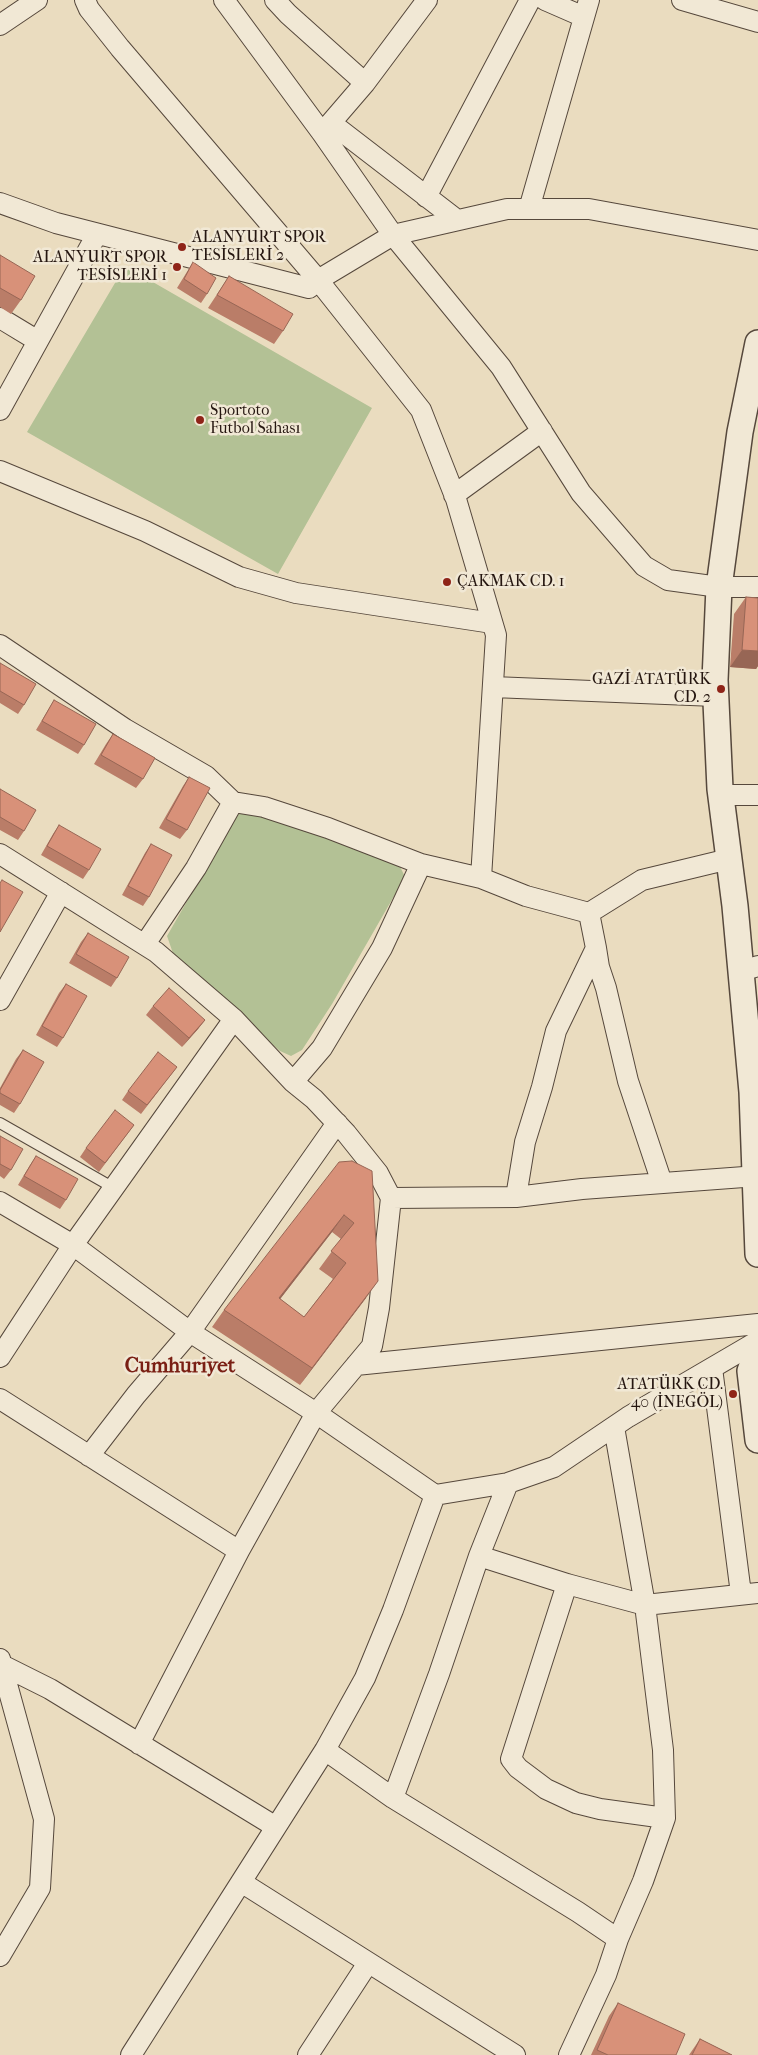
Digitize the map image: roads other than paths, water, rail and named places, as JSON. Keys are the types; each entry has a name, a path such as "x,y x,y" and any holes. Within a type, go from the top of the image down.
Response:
{"street":[{"path":"0,25 37,0"},
{"path":"85,0 89,9 120,48 318,280 421,410 454,495 496,635 481,878"},
{"path":"224,0 326,128 394,235 502,367 580,493 644,566 668,580 719,587 758,587"},
{"path":"275,0 365,83"},
{"path":"326,128 365,83 427,0"},
{"path":"426,197 530,0"},
{"path":"529,209 587,9 545,0"},
{"path":"682,0 758,22"},
{"path":"326,128 457,220"},
{"path":"0,203 56,223 309,288 318,280 394,235 507,209 589,209 758,240"},
{"path":"0,410 97,234"},
{"path":"0,318 38,341"},
{"path":"758,343 751,407 719,587 715,696 721,794 729,859 749,968 758,1254"},
{"path":"454,495 542,431"},
{"path":"0,471 145,531 239,577 296,593 492,623"},
{"path":"0,645 125,729 206,776 233,802 273,810 328,828 421,864 481,878 526,896 589,913 642,880 729,859"},
{"path":"493,687 715,696"},
{"path":"721,794 758,795"},
{"path":"145,944 196,868 233,802"},
{"path":"0,854 145,944 234,1019 293,1082 314,1099 337,1123 378,1173 391,1198 379,1308 372,1346 316,1413 239,1551 139,1744"},
{"path":"293,1082 322,1048 382,948 421,864"},
{"path":"0,1000 61,892"},
{"path":"589,913 599,967 606,988 628,1081 662,1183"},
{"path":"516,1197 525,1142 542,1087 556,1031 596,948"},
{"path":"0,1357 73,1245 234,1019"},
{"path":"89,1456 136,1395 190,1332 337,1123"},
{"path":"391,1198 516,1197 582,1189 756,1176"},
{"path":"0,1202 73,1245 190,1332 316,1413 435,1495 508,1483 554,1467 614,1427 758,1341"},
{"path":"356,1365 758,1324"},
{"path":"758,1349 750,1371 758,1440"},
{"path":"479,1556 567,1584 645,1605 750,1593 712,1368"},
{"path":"0,1399 239,1551"},
{"path":"569,2055 606,1975 618,1939 643,1881 665,1818 663,1750 645,1605 614,1427"},
{"path":"393,1798 440,1674 479,1556 508,1483"},
{"path":"131,2055 325,1750 365,1678 394,1610 435,1495"},
{"path":"567,1584 511,1759 518,1768 546,1789 576,1803 600,1809 665,1818"},
{"path":"1,1662 50,1689 276,1827"},
{"path":"0,1956 40,1888 44,1819 1,1662"},
{"path":"325,1750 393,1798 578,1912 618,1939"},
{"path":"241,1882 515,2055"},
{"path":"308,2055 368,1962"}],"lane":[{"path":"0,1123 114,1188"}],"place":[{"name":"ALANYURT SPOR TESİSLERİ 2","path":"182,247"},
{"name":"ALANYURT SPOR TESİSLERİ 1","path":"177,267"},
{"name":"Sportoto Futbol Sahası","path":"200,420"},
{"name":"ÇAKMAK CD. 1","path":"447,582"},
{"name":"GAZİ ATATÜRK CD. 2","path":"721,689"},
{"name":"ATATÜRK CD. 40 (İNEGÖL)","path":"733,1394"}],"district":[{"name":"Cumhuriyet","path":"180,1367"}]}
